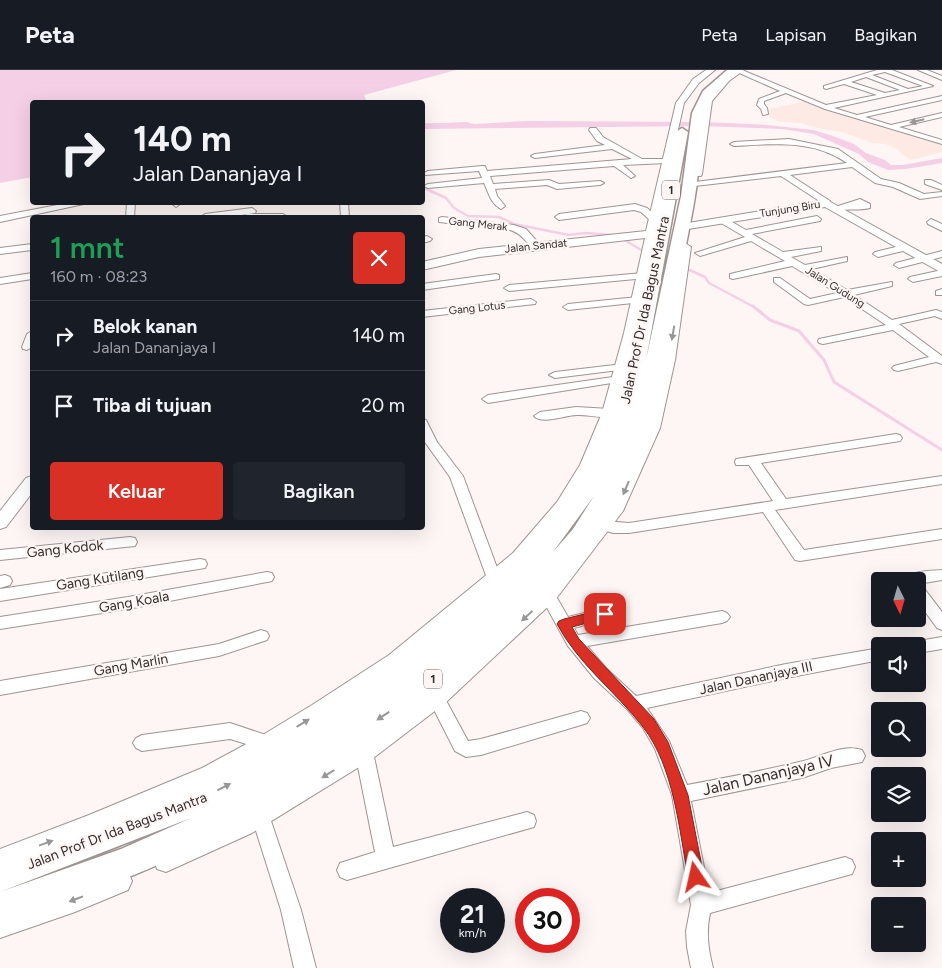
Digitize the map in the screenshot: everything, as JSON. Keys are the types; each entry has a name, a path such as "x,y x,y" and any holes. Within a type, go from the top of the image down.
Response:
{"highway":[{"name":"1","path":"690,124 689,101 700,82 719,70"},
{"name":"1","path":"690,124 707,94 724,76 738,70"},
{"name":"Jalan Prof Dr Ida Bagus Mantra","path":"0,909 189,835 235,812 312,763 423,688 464,654 534,588 573,544 629,450 639,423 632,373 663,261 676,153 690,124"},
{"name":"1","path":"676,153 691,178 686,227"},
{"name":"Jalan Prof Dr Ida Bagus Mantra","path":"663,261 686,227"},
{"name":"Jalan Prof Dr Ida Bagus Mantra","path":"0,876 191,804 248,775 347,704 391,684 496,597 544,549 589,515"}],"street":[{"path":"700,82 711,70"},
{"path":"738,70 801,98 857,118 942,142"},
{"path":"801,98 836,91 825,86 885,70 933,87 885,95 829,108"},
{"path":"924,71 940,70"},
{"path":"924,71 942,78"},
{"path":"865,75 907,91"},
{"path":"844,80 885,95"},
{"path":"765,114 764,108 760,105 760,100 786,91"},
{"path":"844,94 862,100"},
{"path":"845,124 857,118 942,98"},
{"path":"892,127 942,115"},
{"path":"686,227 695,184 690,124"},
{"path":"592,130 600,139 641,161"},
{"path":"926,137 942,133"},
{"path":"734,144 790,141 835,151 874,179 896,185 921,196 942,194"},
{"path":"535,156 615,146"},
{"path":"0,925 75,899 194,848 260,815 364,752 436,698 548,595 589,515 652,428 668,360 663,261 652,234 676,153 641,161 428,186"},
{"path":"616,163 631,176"},
{"path":"695,184 855,164"},
{"path":"428,173 482,168 493,197 501,206"},
{"path":"782,173 836,206"},
{"path":"487,180 549,182 557,187 600,183"},
{"path":"928,182 942,188"},
{"path":"38,215 77,205"},
{"path":"230,205 231,213"},
{"path":"218,215 231,213 249,215 257,205"},
{"name":"Tunjung Biru","path":"686,227 722,226 792,208 836,206 942,269"},
{"path":"559,217 635,207 656,220"},
{"path":"0,219 30,216"},
{"path":"700,253 744,233 818,218"},
{"name":"Gang Merak","path":"442,220 511,227 523,231 536,246"},
{"path":"931,222 942,228"},
{"name":"Jalan Gudung","path":"722,226 744,233 784,255 846,293 940,359"},
{"name":"Jalan Sandat","path":"425,265 461,256 652,234"},
{"path":"0,251 30,248"},
{"path":"878,254 904,248"},
{"path":"784,255 818,249"},
{"path":"899,265 942,254"},
{"path":"805,268 844,259"},
{"path":"509,288 663,261"},
{"path":"589,515 588,465 610,413 632,373 638,300 663,261"},
{"path":"733,276 795,262"},
{"path":"913,279 942,274"},
{"path":"0,281 30,276"},
{"path":"425,286 496,277"},
{"path":"777,280 808,302 889,284"},
{"path":"568,307 638,300"},
{"name":"Gang Lotus","path":"425,314 531,302"},
{"path":"823,341 936,313 942,316"},
{"path":"27,347 30,339"},
{"path":"898,368 940,359"},
{"path":"555,375 632,373"},
{"path":"488,399 632,373"},
{"path":"540,416 576,411 610,413"},
{"path":"783,505 747,461 896,438"},
{"path":"427,444 456,476 494,581"},
{"path":"589,515 613,528 628,528 942,480"},
{"path":"0,524 29,490"},
{"path":"766,507 800,556 942,534"},
{"path":"0,861 94,825 201,779 347,704 519,558 589,515"},
{"name":"Gang Kodok","path":"0,555 130,542"},
{"name":"Gang Kutilang","path":"2,586 200,564"},
{"path":"926,577 942,575"},
{"name":"Gang Koala","path":"0,623 128,603 267,577"},
{"path":"548,595 574,642 600,673 633,704 649,723 663,746 681,795 701,905 696,931 697,947 702,968"},
{"path":"926,602 942,624"},
{"path":"564,624 605,614"},
{"path":"574,642 722,617"},
{"name":"Gang Marlin","path":"0,688 219,650 261,636"},
{"path":"926,646 942,643"},
{"name":"Jalan Dananjaya III","path":"633,704 786,671 871,656"},
{"path":"436,698 461,746 466,749 472,749 580,718"},
{"path":"142,743 230,731 269,743"},
{"path":"364,752 386,858"},
{"name":"Jalan Dananjaya IV","path":"681,795 802,770 831,760 856,756"},
{"path":"260,815 286,894 302,950 305,968"},
{"path":"347,870 528,821"},
{"path":"701,905 845,867"}],"shaded area":[{"path":"0,70 456,70 364,95 366,100 30,100 30,177 0,183"},
{"path":"806,101 825,109 942,144 942,152 910,160 897,149 885,144 872,143 842,132 800,123 780,122 769,117 769,109"},
{"path":"527,121 705,122 767,125 813,130 830,135 854,144 866,153 885,160 891,165 903,165 942,158 942,163 888,170 868,162 859,154 814,134 782,129 699,126 425,129 425,123 469,122 476,124"}],"waterway":[{"path":"425,188 446,198 454,208 468,216 499,217 514,224 569,235 585,233 612,235"},
{"path":"623,239 646,253"},
{"path":"685,268 705,277 709,283 754,307"},
{"path":"753,306 770,320 799,331 824,360 834,382 942,450"}],"route":[{"path":"605,614 564,624 574,642 600,673 633,704 649,723 663,746 681,795 696,877"}]}
